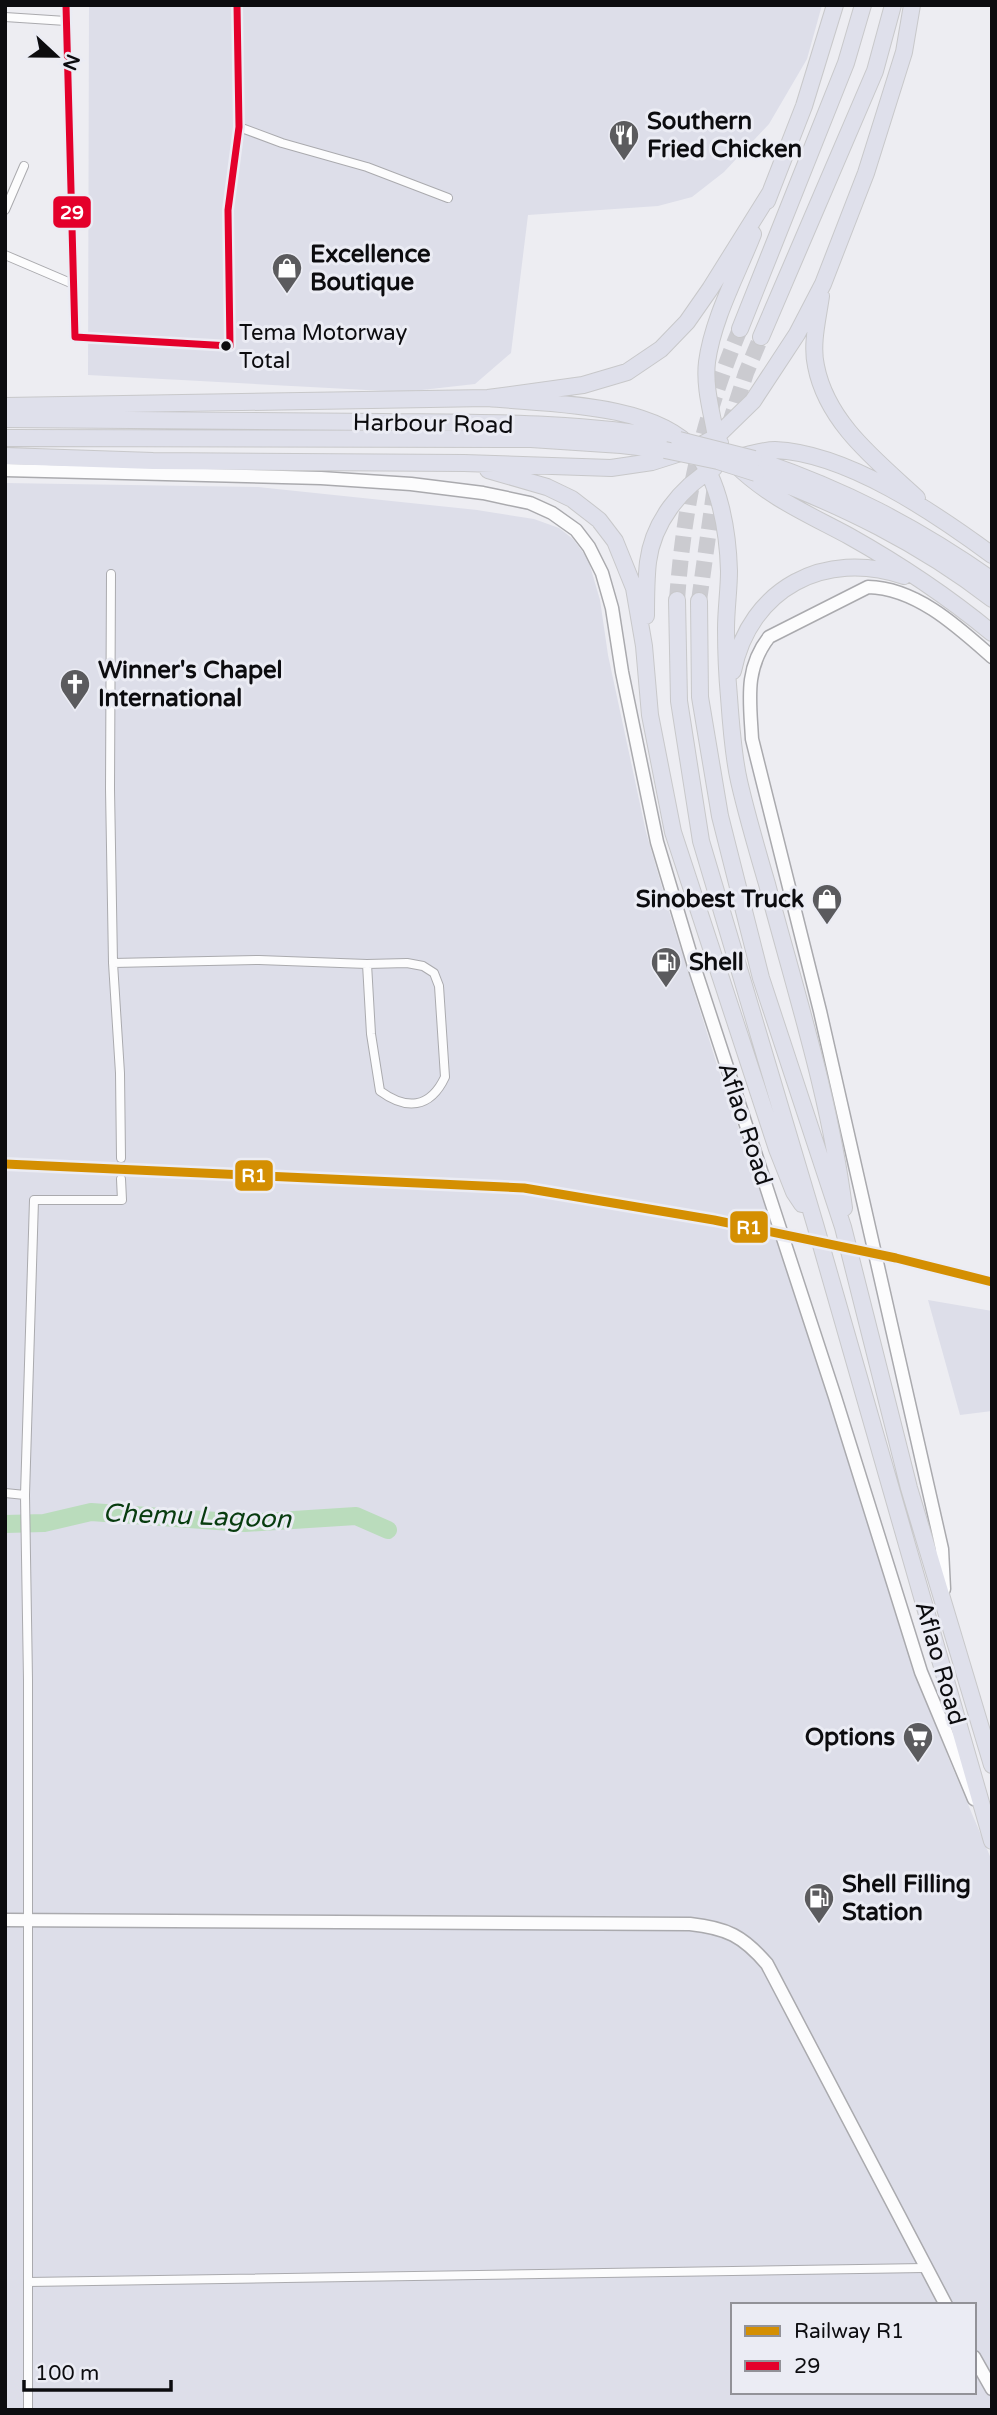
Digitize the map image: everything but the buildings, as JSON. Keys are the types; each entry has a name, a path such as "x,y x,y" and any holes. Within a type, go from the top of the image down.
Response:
{"highway":[{"path":"835,5 804,106 714,332 707,363 707,387 716,438 729,459 773,496 849,536 931,586 992,633"},
{"path":"740,328 846,63 863,5"},
{"path":"761,338 874,71 893,5"},
{"path":"5,456 611,468 652,462 693,449 716,438 753,401 797,334 823,284 866,173 904,52 912,5"},
{"path":"488,398 583,385 627,372 661,349 687,321 710,289 770,193"},
{"path":"823,284 816,331 816,365 829,404 861,446 934,514"},
{"path":"5,406 488,398 577,406 637,417 663,428 693,449 708,472 718,500 725,535 729,569 726,627 729,698 739,779 818,1079 840,1178 843,1227"},
{"name":"Harbour Road","path":"5,419 410,423 583,427 631,431 754,459 809,478 848,502"},
{"name":"Harbour Road","path":"5,439 555,440 692,454 817,496 848,502"},
{"path":"644,646 648,559 662,518 682,492 729,459 772,450 807,454 851,470 934,514 992,555"},
{"path":"464,463 547,487 572,499 599,520 615,541 634,588 644,646 650,715 673,832 777,1149 794,1192 815,1224"},
{"path":"848,502 925,536 992,580"},
{"path":"848,502 962,575 992,599"},
{"path":"729,698 742,640 762,608 790,584 813,573 847,566 892,572 931,586"},
{"name":"Aflao Road","path":"677,600 679,701 701,841 815,1224 989,1835"},
{"name":"Aflao Road","path":"699,601 700,697 720,816 761,978 843,1227 905,1475 992,1765"}],"street":[{"path":"66,5 75,337 230,346 228,210 239,127 237,5"},
{"path":"5,17 66,21"},
{"path":"239,127 282,143 368,167 448,198"},
{"path":"5,210 24,166"},
{"path":"5,255 73,284"},
{"name":"Aflao Road","path":"5,470 321,478 411,484 483,493 530,503 552,513 576,530 597,559 606,586 657,842 694,966 831,1384 921,1672 989,1835"},
{"path":"111,574 110,789 113,963 120,1073 121,1158"},
{"name":"Aflao Road","path":"944,1607 942,1549 820,1011 752,739 749,696 753,663 769,637 867,587 885,587 920,601 992,657"},
{"path":"113,963 259,960 407,963 423,967 434,973 439,986 445,1077 439,1090 412,1105 393,1101 380,1091 371,1034 367,964"},
{"path":"28,2410 29,1919 25,1495 34,1200 122,1200 121,1179"},
{"path":"5,1493 25,1495"},
{"path":"5,1920 690,1924 713,1926 734,1934 751,1945 768,1964 945,2303"},
{"path":"28,2283 925,2268"},
{"path":"976,2361 992,2389"}],"shaded area":[{"path":"89,5 822,5 807,59 769,124 724,172 692,197 658,206 528,215 511,353 475,384 404,392 88,375"},
{"path":"5,483 258,487 477,510 534,519 559,528 573,539 588,559 600,600 608,655 646,832 668,908 723,1084 792,1279 910,1650 948,1757 992,1861 992,2410 5,2410"},
{"path":"928,1300 992,1311 992,1411 960,1415"}],"waterway":[{"name":"Chemu Lagoon","path":"5,1524 44,1523 91,1512 245,1523 356,1516 388,1530"}],"tunnel":[{"path":"677,600 684,529 697,462 715,396 740,329"},
{"path":"729,426 761,337"},
{"path":"699,601 715,486"},
{"path":"121,1158 121,1179"}],"rail line":[{"name":"R1","path":"5,1164 524,1188 714,1220 896,1258 992,1282"}],"transit line":[{"name":"29","path":"66,5 75,337 230,346 228,210 239,127 237,5"}],"place":[{"name":"Southern Fried Chicken","path":"624,162"},
{"name":"Excellence Boutique","path":"287,295"},
{"name":"Tema Motorway Total","path":"226,346"},
{"name":"Winner's Chapel International","path":"75,711"},
{"name":"Sinobest Truck","path":"827,926"},
{"name":"Shell","path":"666,989"},
{"name":"Options","path":"918,1764"},
{"name":"Shell Filling Station","path":"819,1925"}]}
